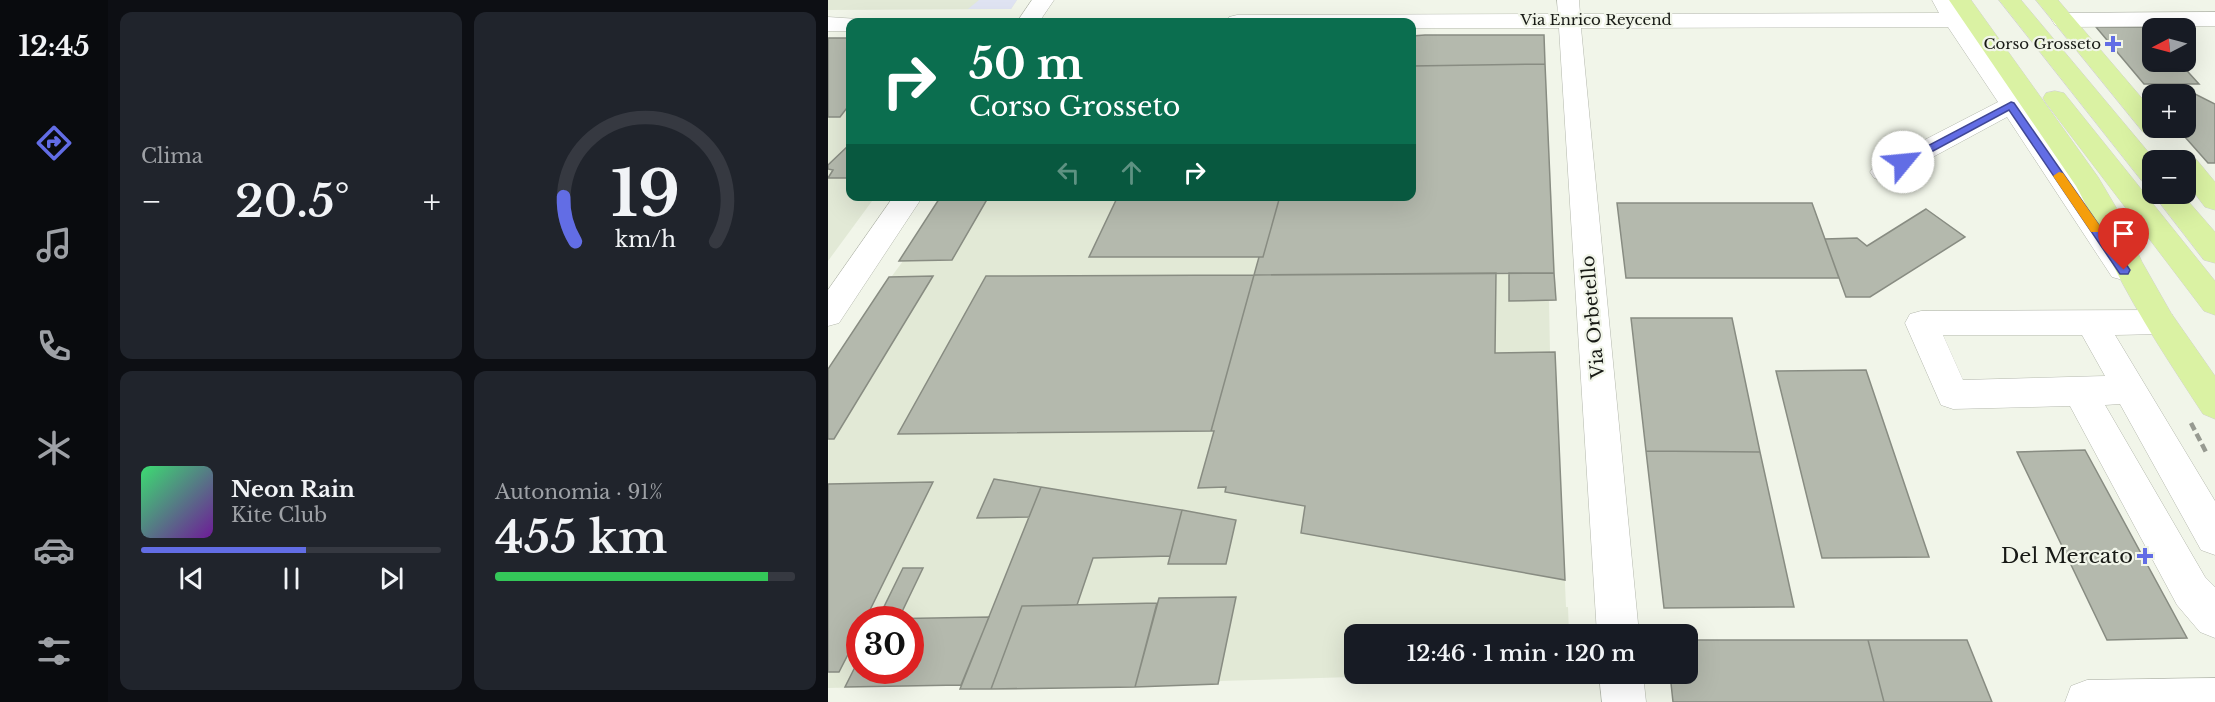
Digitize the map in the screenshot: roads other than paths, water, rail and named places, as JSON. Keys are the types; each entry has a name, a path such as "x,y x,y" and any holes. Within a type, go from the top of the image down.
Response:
{"main road":[{"path":"1978,0 2215,303"},
{"path":"2010,0 2142,163"},
{"path":"2047,0 2142,114"},
{"path":"1952,7 2088,183 2106,214 2127,263 2160,322 2215,404"},
{"path":"2163,138 2173,150"},
{"path":"2196,177 2215,200"},
{"path":"2175,204 2215,252"}],"street":[{"path":"1031,18 1044,0"},
{"path":"1952,7 2011,105 2160,322"},
{"name":"Via Enrico Reycend","path":"1416,21 1569,10 1952,7"},
{"name":"Via Orbetello","path":"1569,10 1617,624"},
{"path":"2063,20 2215,19"},
{"path":"828,24 846,24"},
{"path":"1884,172 2011,105"},
{"path":"828,314 906,201"},
{"path":"2130,390 1953,395 1922,323 2160,322"},
{"path":"2092,324 2215,537"},
{"path":"2079,391 2191,591 2215,617"},
{"path":"1622,684 1624,702"},
{"path":"2087,702 2215,700"}],"place":[{"name":"Corso Grosseto","path":"2113,44"},
{"name":"Del Mercato","path":"2145,556"}]}
